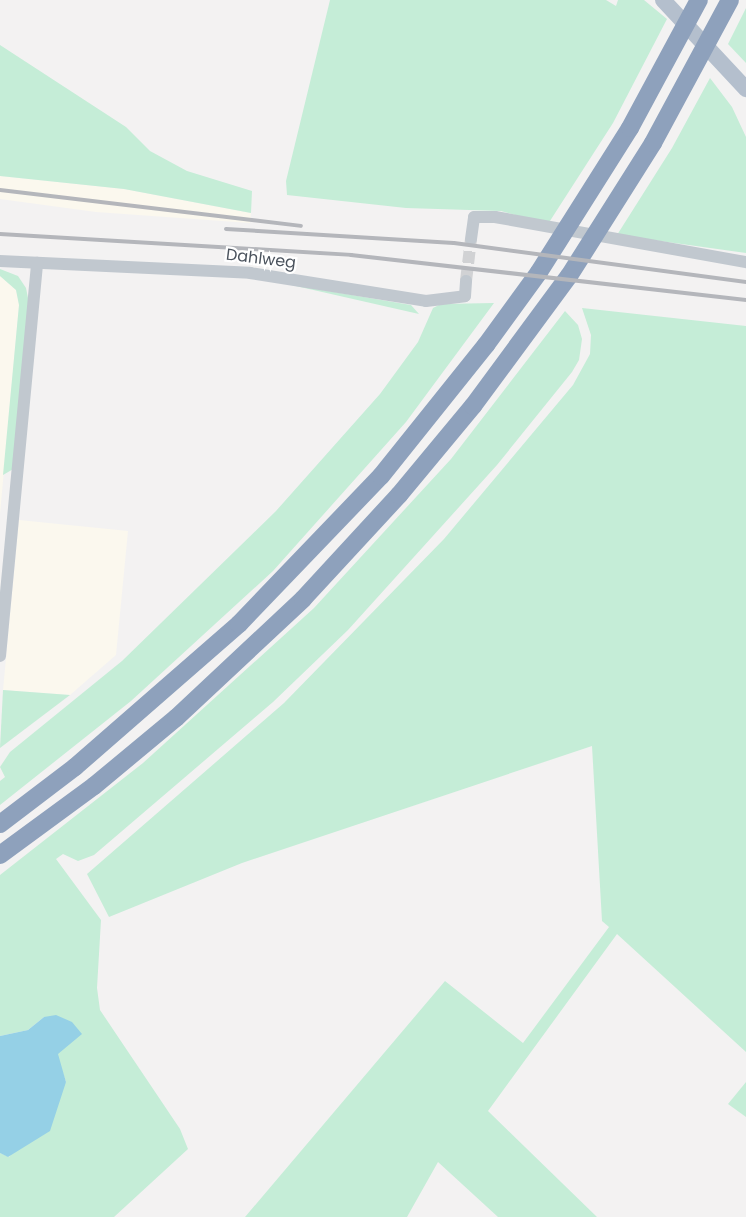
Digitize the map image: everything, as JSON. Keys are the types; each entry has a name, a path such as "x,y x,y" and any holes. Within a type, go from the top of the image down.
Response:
{"highway":[{"path":"0,824 75,767 248,615 381,476 486,345 591,192 666,64 699,0"},
{"path":"0,855 94,786 176,718 296,606 399,495 519,346 621,195 686,84 728,4"}],"main road":[{"path":"663,0 746,88"}],"street":[{"path":"471,239 474,217 509,219 746,262"},
{"name":"Dahlweg","path":"0,261 250,273 426,301 465,296 466,281"},
{"path":"0,656 37,263"}],"shaded area":[{"path":"0,176 124,189 251,213 250,223 96,212 0,199"},
{"path":"0,276 16,290 19,305 0,514"},
{"path":"19,520 128,531 116,655 70,695 3,690"}],"green space":[{"path":"330,0 606,0 616,6 618,0 644,0 667,19 613,123 548,224 501,211 406,208 287,195 286,181"},
{"path":"746,8 746,63 728,44"},
{"path":"0,45 126,127 150,151 187,171 252,191 251,213 124,189 0,176"},
{"path":"710,78 732,107 746,137 746,253 617,235 672,148"},
{"path":"0,269 18,276 26,288 30,308 15,468 3,475 19,305 16,290 0,276"},
{"path":"287,284 411,305 419,314"},
{"path":"494,303 406,422 273,571 131,701 0,805 0,781 5,777 0,767 10,752 122,661 276,511 380,394 418,342 433,308 441,304"},
{"path":"582,308 746,326 746,1052 617,934 488,1111 597,1217 498,1217 438,1162 407,1217 245,1217 445,981 523,1043 609,927 602,921 592,746 242,863 109,917 87,874 284,703 444,539 573,385 590,354 591,335"},
{"path":"565,311 578,325 582,339 579,360 572,372 497,465 348,630 273,702 94,855 78,861 63,854 56,859 101,920 97,988 100,1010 180,1129 188,1149 114,1217 0,1217 0,1153 9,1157 66,1082 44,1017 28,1030 0,1036 0,875 143,763 314,608 451,459"},
{"path":"3,690 70,695 0,748"},
{"path":"746,1082 746,1117 728,1104"}],"water":[{"path":"56,1015 72,1022 82,1034 58,1054 66,1082 50,1131 8,1157 0,1153 0,1036 28,1030 44,1017"}],"tunnel":[{"path":"466,281 471,239"}],"railway":[{"path":"0,190 301,226"},
{"path":"226,229 454,243 746,282"},
{"path":"0,234 351,255 746,300"}]}
